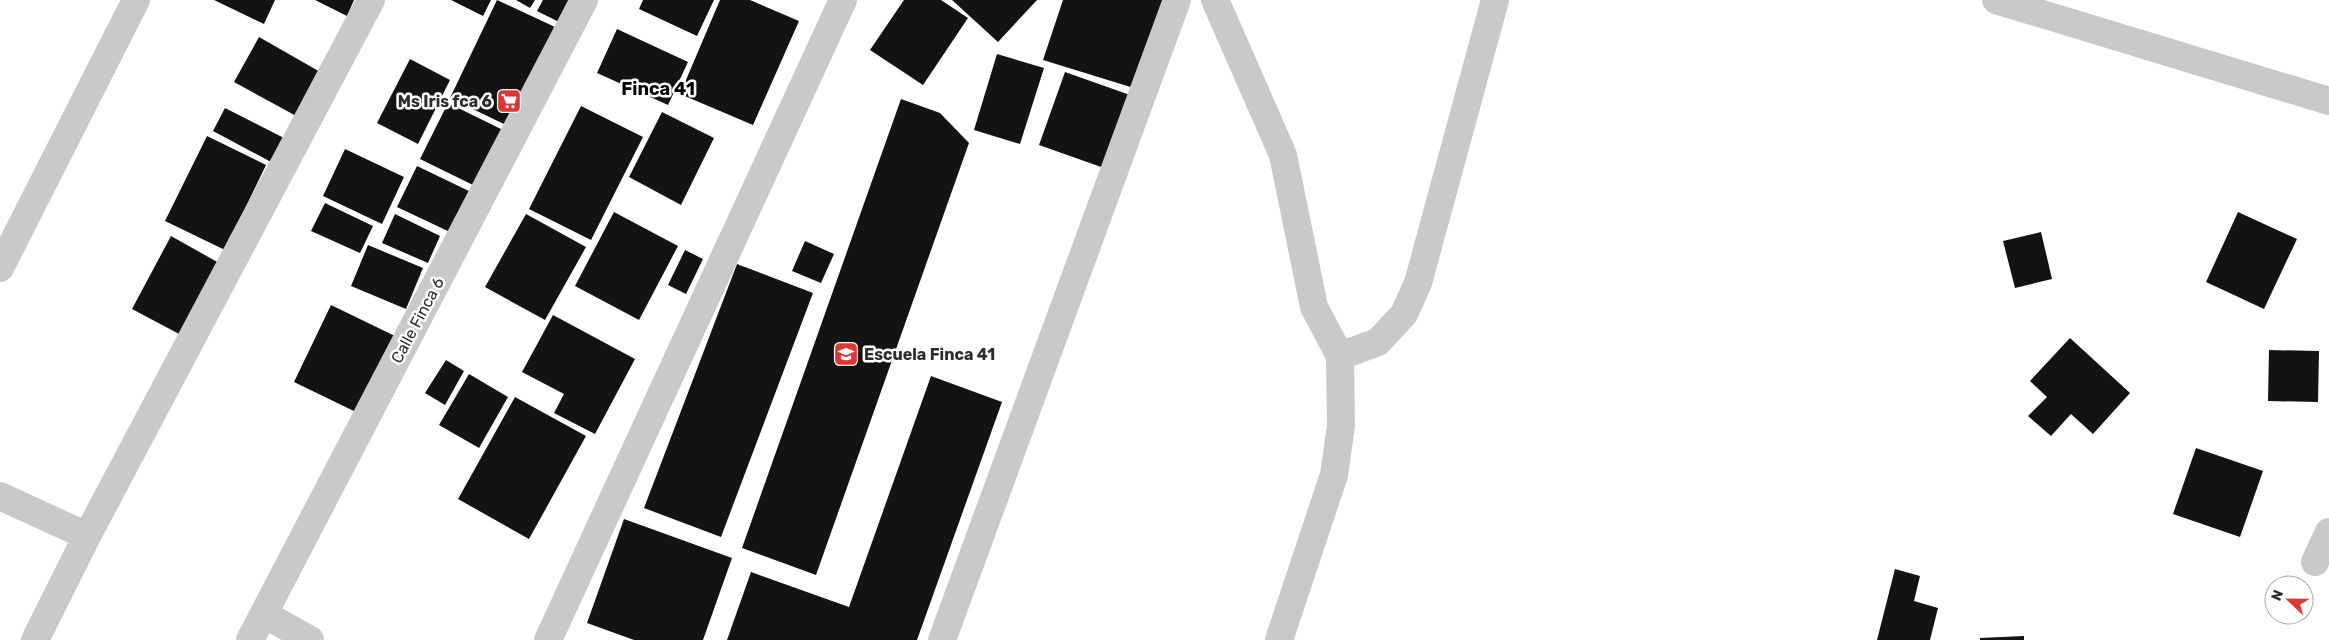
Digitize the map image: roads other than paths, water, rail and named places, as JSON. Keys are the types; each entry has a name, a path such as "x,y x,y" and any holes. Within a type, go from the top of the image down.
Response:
{"street":[{"path":"0,268 136,0"},
{"path":"35,640 87,536 370,0"},
{"name":"Calle Finca 6","path":"250,640 584,0"},
{"path":"548,640 843,0"},
{"path":"942,640 1177,0"},
{"path":"1215,0 1283,155 1314,307 1340,356 1341,426 1334,476 1279,640"},
{"path":"1340,356 1378,342 1404,314 1418,283 1495,0"},
{"path":"1996,0 2329,100"},
{"path":"0,496 87,536"},
{"path":"2315,562 2329,532"},
{"path":"264,614 310,640"}],"place":[{"name":"Ms Iris fca 6","path":"509,101"},
{"name":"Escuela Finca 41","path":"846,354"}],"district":[{"name":"Finca 41","path":"658,89"}]}
